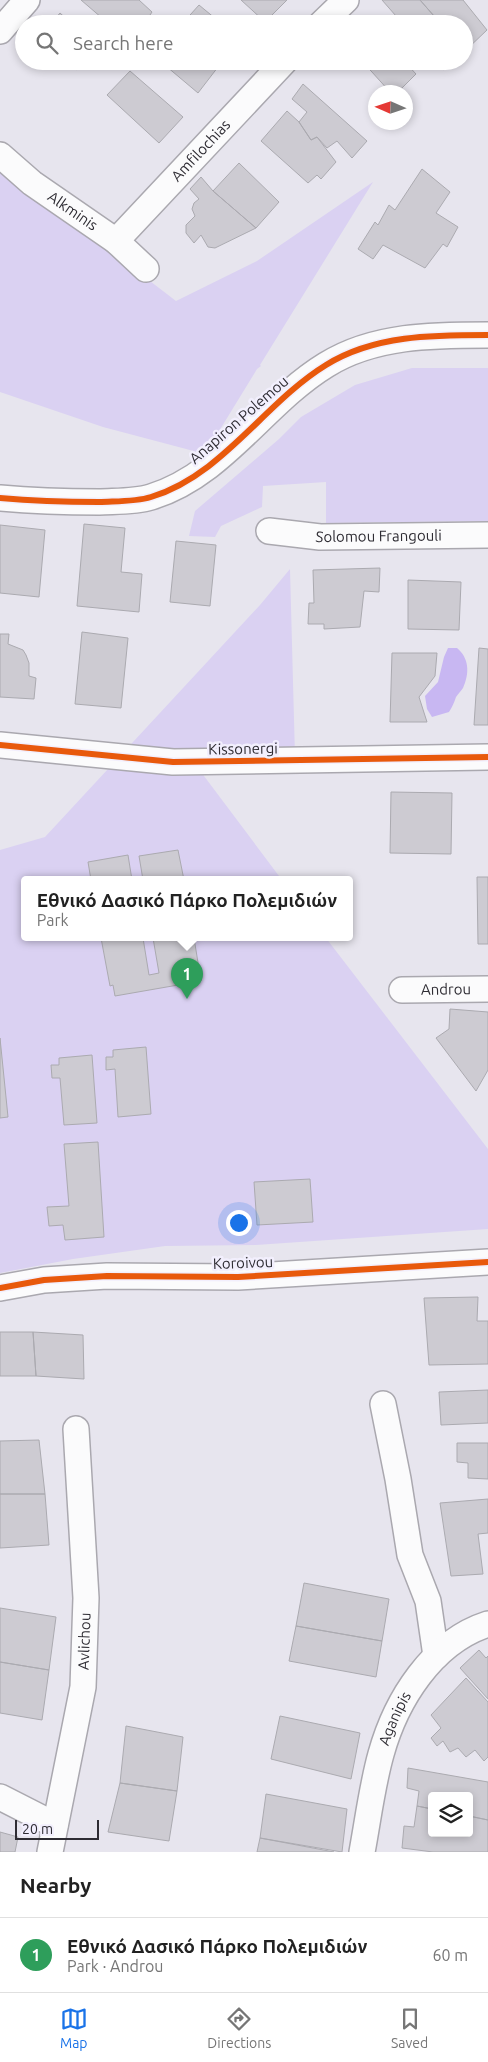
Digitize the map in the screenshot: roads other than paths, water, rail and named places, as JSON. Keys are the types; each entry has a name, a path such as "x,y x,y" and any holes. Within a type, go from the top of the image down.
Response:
{"street":[{"path":"0,31 27,0"},
{"path":"330,15 346,0"},
{"name":"Amfilochias","path":"116,241 277,70"},
{"name":"Alkminis","path":"0,155 32,183 116,241 146,269"},
{"name":"Anapiron Polemou","path":"0,498 46,502 118,501 151,497 181,484 206,468 304,380 326,364 365,346 389,341 437,336 488,335"},
{"name":"Solomou Frangouli","path":"269,531 320,537 488,535"},
{"name":"Kissonergi","path":"0,745 173,762 488,757"},
{"name":"Androu","path":"402,990 488,989"},
{"name":"Koroivou","path":"0,1288 44,1280 107,1276 238,1277 488,1262"},
{"path":"383,1404 398,1479 410,1555 428,1601 436,1656"},
{"name":"Avlichou","path":"50,1852 81,1696 84,1661 86,1598 76,1429"},
{"name":"Aganipis","path":"362,1852 381,1754 402,1703 413,1683 436,1656 471,1629 488,1624"},
{"path":"0,1797 55,1825"}],"place":[{"name":"Εθνικό Δασικό Πάρκο Πολεμιδιών","path":"187,999"}]}
